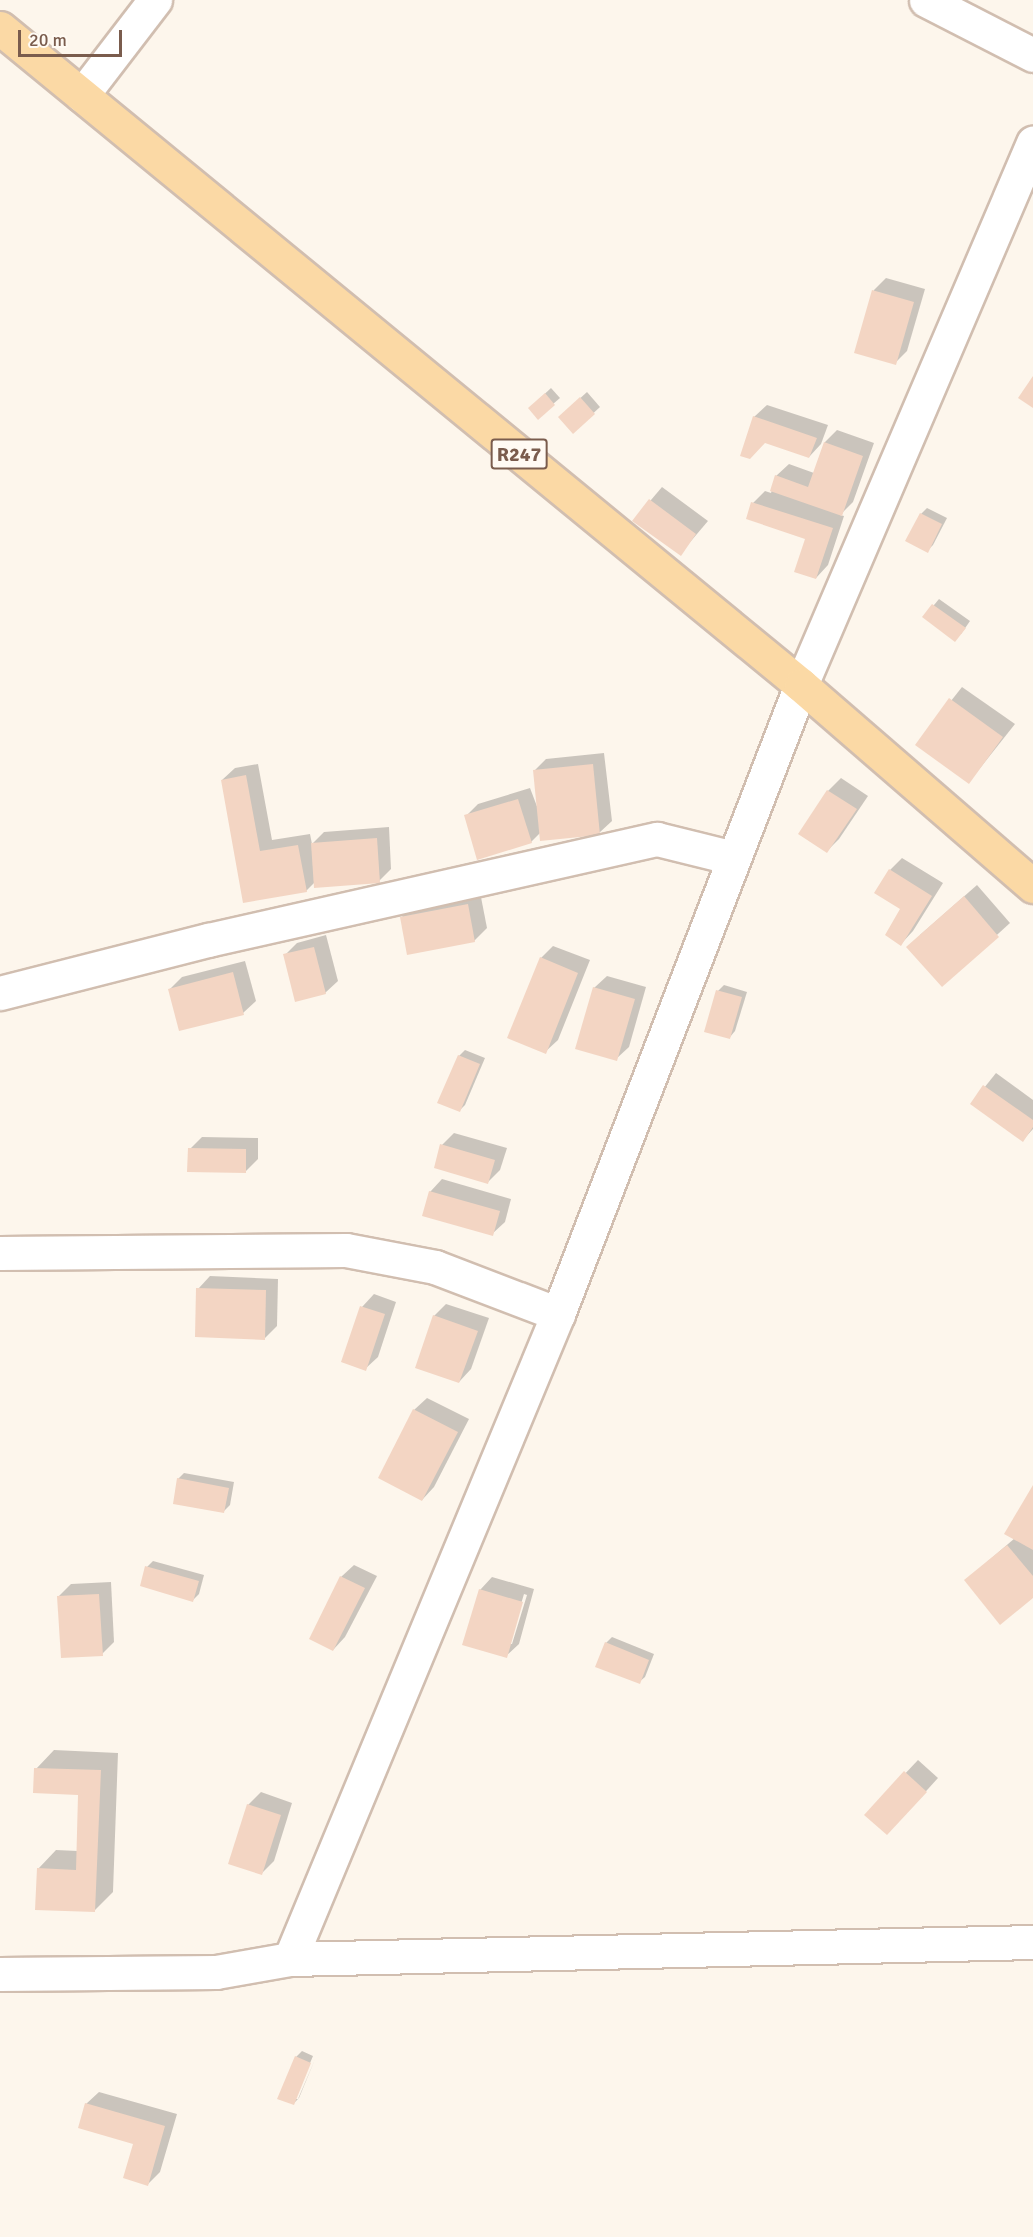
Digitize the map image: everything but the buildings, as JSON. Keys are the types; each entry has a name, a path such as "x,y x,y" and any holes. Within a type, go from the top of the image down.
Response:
{"main road":[{"name":"R247","path":"0,28 801,685 1033,886"}],"street":[{"path":"82,95 155,0"},
{"path":"926,0 1033,55"},
{"path":"290,1959 558,1314 801,685 1033,143"},
{"path":"0,993 208,940 657,839 734,858"},
{"path":"0,1253 346,1250 435,1267 558,1314"},
{"path":"0,1974 216,1972 290,1959 1030,1939"}]}
